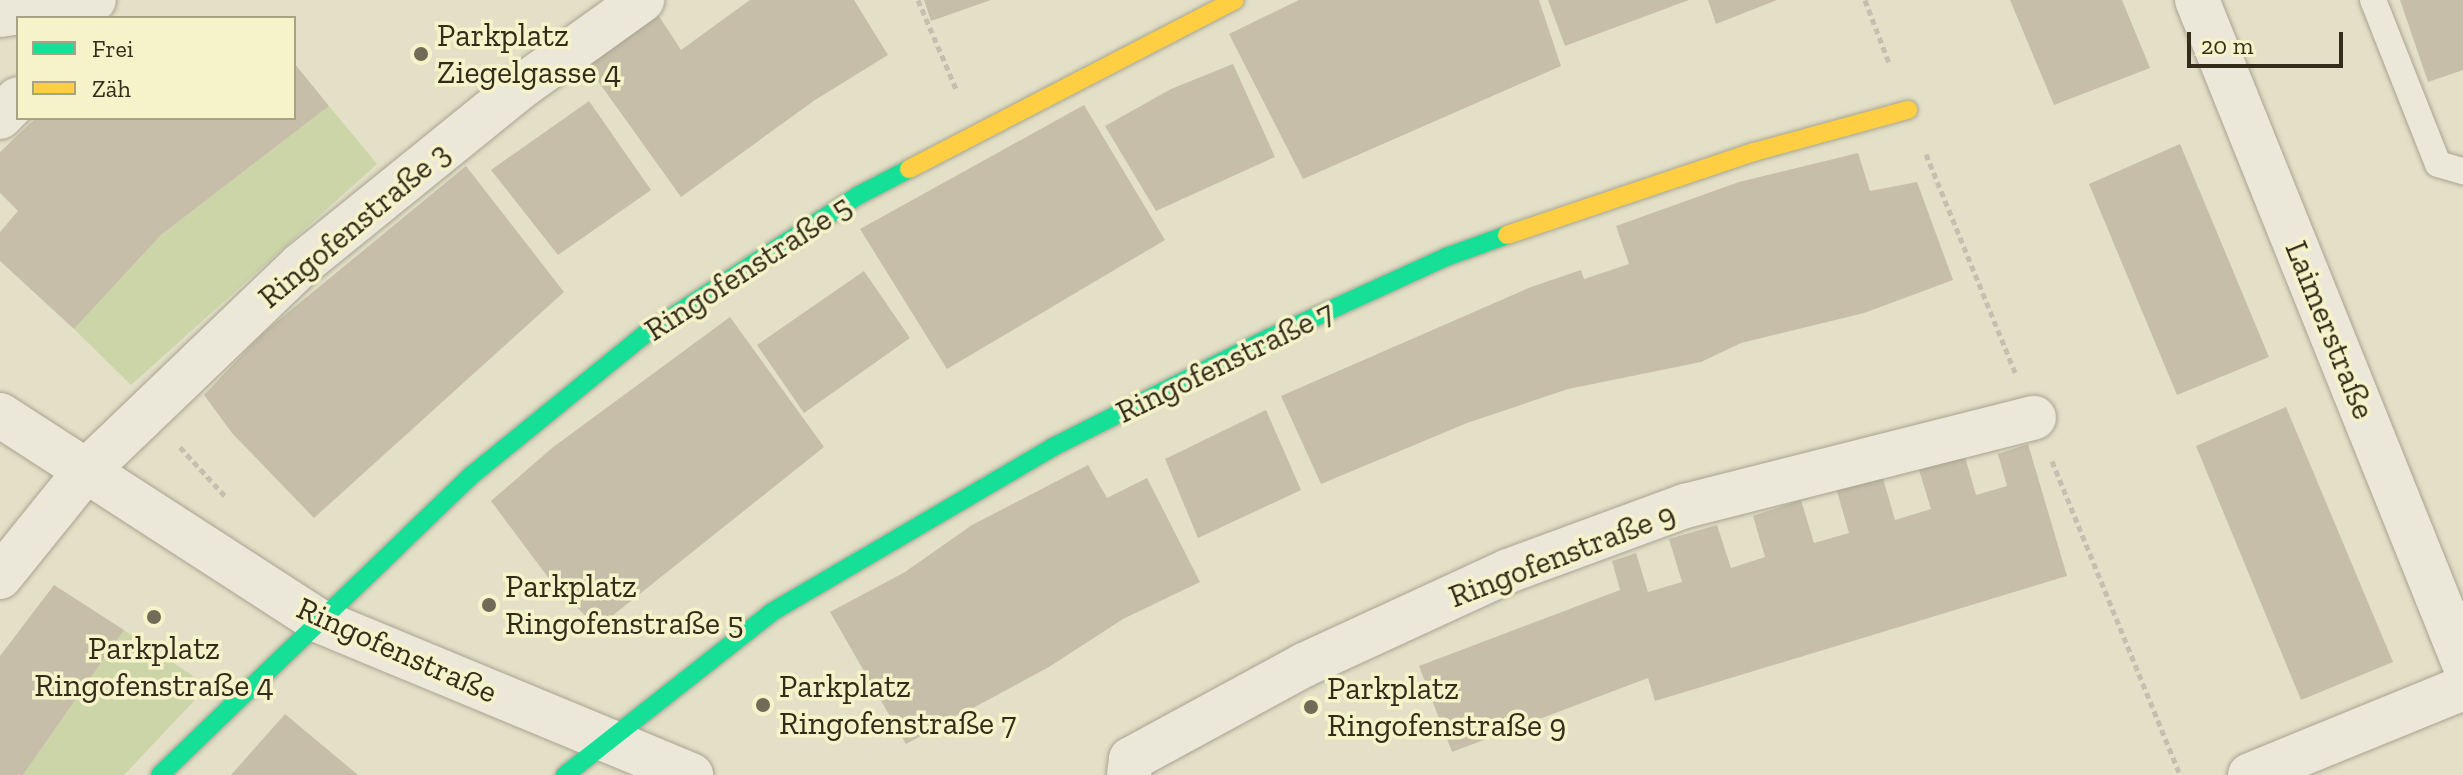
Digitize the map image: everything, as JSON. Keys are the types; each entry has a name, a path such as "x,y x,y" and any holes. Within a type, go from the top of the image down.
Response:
{"street":[{"path":"0,15 94,0"},
{"path":"100,16 117,0"},
{"name":"Ringofenstraße 3","path":"0,577 84,473 313,255 522,86 642,0"},
{"name":"Ringofenstraße 5","path":"160,775 317,620 473,474 644,335 859,195 974,132 1235,0"},
{"name":"Laimerstraße","path":"2197,0 2463,661"},
{"path":"0,117 16,101"},
{"name":"Ringofenstraße 7","path":"565,775 603,740 785,604 1053,447 1269,338 1446,257 1546,221 1754,152 1908,110"},
{"name":"Ringofenstraße","path":"0,415 84,473 317,620 691,775"},
{"name":"Ringofenstraße 9","path":"1129,775 1131,759 1304,665 1508,571 1685,506 2034,418"},
{"path":"2250,775 2463,688"}],"lane":[{"path":"2373,0 2438,164 2463,171"}],"path":[{"path":"918,0 974,132"},
{"path":"147,411 226,497"}],"green space":[{"path":"329,106 377,164 131,385 74,329 161,235"},
{"path":"124,630 208,686 124,775 23,775"}],"building":[{"path":"750,0 854,0 888,55 815,100 681,197 585,63 655,10 681,50"},
{"path":"924,0 991,0 931,21"},
{"path":"1299,0 1539,0 1561,66 1303,179 1229,34"},
{"path":"1548,0 1689,0 1565,46"},
{"path":"1708,0 1777,0 1716,24"},
{"path":"2010,0 2122,0 2150,68 2054,105"},
{"path":"2400,0 2463,0 2463,70 2428,82"},
{"path":"1233,64 1275,157 1156,211 1105,126 1171,89"},
{"path":"296,65 329,106 161,235 74,329 0,261 0,232 18,211 0,193 0,152 34,120 296,120"},
{"path":"589,101 651,190 558,255 491,170"},
{"path":"1084,105 1165,240 947,369 860,229"},
{"path":"2180,144 2269,357 2177,395 2089,184"},
{"path":"1858,153 1870,191 1917,182 1953,280 1864,313 1741,343 1701,362 1568,389 1467,423 1321,484 1281,396 1531,287 1581,270 1584,279 1629,264 1616,226 1739,182"},
{"path":"466,166 564,292 314,518 232,433 204,395 263,333"},
{"path":"864,271 910,338 804,413 757,345"},
{"path":"730,317 824,447 597,628 547,576 491,501 552,448"},
{"path":"2286,407 2393,662 2301,700 2196,446"},
{"path":"1266,410 1301,490 1198,538 1165,459"},
{"path":"2028,444 2067,576 1655,701 1648,678 1452,752 1419,666 1620,590 1612,561 1636,553 1648,592 1682,582 1669,539 1717,525 1731,568 1765,557 1753,516 1801,500 1814,543 1849,533 1836,488 1882,475 1895,520 1931,509 1919,470 1965,457 1976,495 2007,486 1998,454"},
{"path":"1088,465 1107,498 1147,478 1200,582 1123,619 1049,667 906,744 830,612 905,572 972,525"},
{"path":"54,585 124,630 23,775 0,775 0,656"},
{"path":"285,714 358,775 231,775"}],"traffic: fast":[{"path":"160,775 473,474 644,335 859,195 909,169"},
{"path":"565,775 772,612 1053,447 1269,338 1446,257 1507,235"}],"traffic: slow":[{"path":"909,169 1235,0"},
{"path":"1507,235 1754,152 1908,110"}],"place":[{"name":"Parkplatz Ziegelgasse 4","path":"421,54"},
{"name":"Parkplatz Ringofenstraße 5","path":"489,605"},
{"name":"Parkplatz Ringofenstraße 4","path":"154,617"},
{"name":"Parkplatz Ringofenstraße 7","path":"763,705"},
{"name":"Parkplatz Ringofenstraße 9","path":"1311,707"}]}
